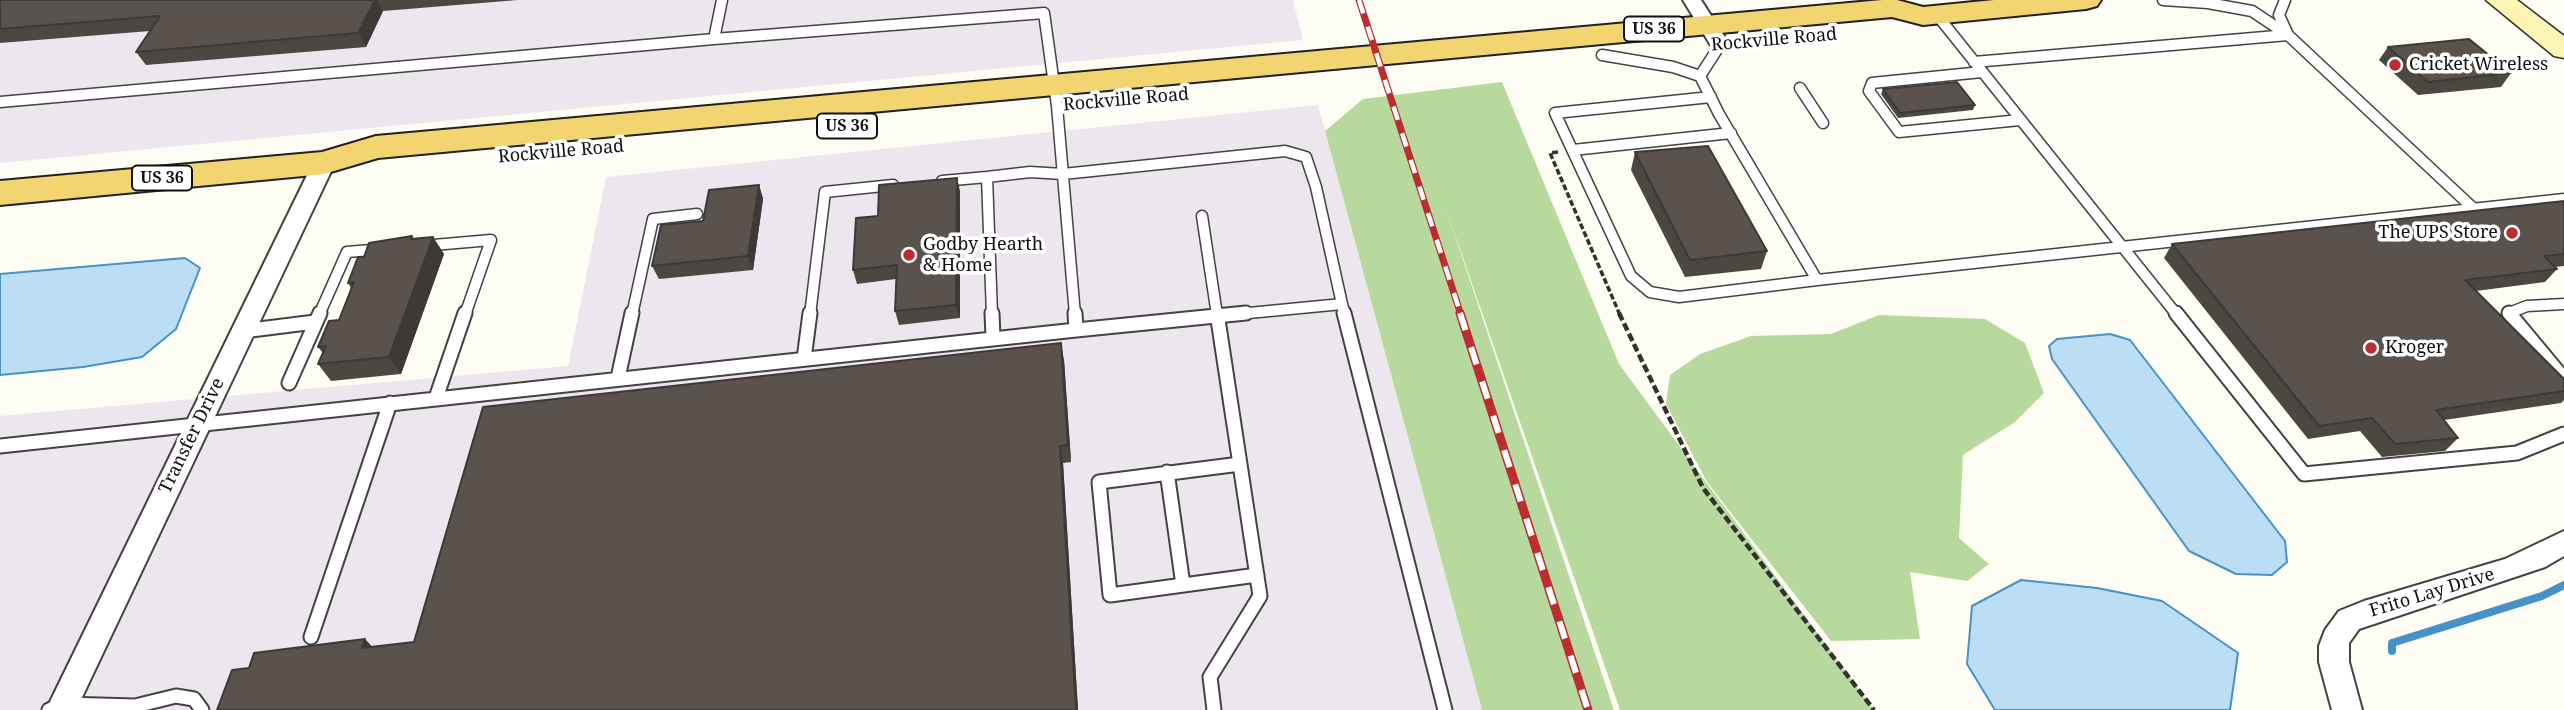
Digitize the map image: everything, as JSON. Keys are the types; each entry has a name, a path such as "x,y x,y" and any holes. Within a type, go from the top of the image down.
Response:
{"main road":[{"name":"Rockville Road","path":"0,193 324,163 367,171 1706,23 1912,27 1930,15 2086,0"},
{"path":"2500,0 2564,50"},
{"name":"Rockville Road","path":"1055,95 1602,55 1706,23"}],"street":[{"name":"Transfer Drive","path":"58,708 324,163"},
{"name":"Frito Lay Drive","path":"2347,710 2334,662 2333,646 2349,620 2364,613 2510,569 2535,559 2564,542"}],"lane":[{"path":"714,39 722,0"},
{"path":"2163,0 2208,3 2252,12 2288,35 2474,209"},
{"path":"2285,0 2279,15 2288,35"},
{"path":"0,102 714,39 1044,13 1063,174 1076,330"},
{"path":"1930,15 1974,62 2304,474 2517,453 2564,434"},
{"path":"1706,23 1700,76 1817,280"},
{"path":"1974,62 2288,35"},
{"path":"1602,55 1673,67 1700,76"},
{"path":"1982,72 1872,83 1869,92 1899,132 2020,120"},
{"path":"1800,88 1823,123"},
{"path":"1711,97 1555,113 1631,276 1650,292 1679,297 2564,199"},
{"path":"1573,150 1731,133"},
{"path":"933,182 1030,172 1063,174 1285,151 1306,157 1316,187 1342,304 1446,710"},
{"path":"987,177 993,338"},
{"path":"804,359 825,191 906,184"},
{"path":"618,378 653,219 696,214"},
{"path":"1202,216 1260,597 1210,677 1214,710"},
{"path":"412,247 491,240 436,398"},
{"path":"289,383 347,252 399,248"},
{"path":"0,446 993,338 1342,304"},
{"path":"2564,304 2527,306 2509,313 2564,379"},
{"path":"243,331 316,323"},
{"path":"311,637 390,403"},
{"path":"1240,464 1099,482 1110,595 1257,575"},
{"path":"1167,472 1183,585"},
{"path":"58,708 134,708 176,696 194,699 202,710"}],"path":[{"path":"1573,150 1550,153 1630,338 1703,488 1874,710"}],"shaded area":[{"path":"0,0 1293,0 1303,40 0,163"},
{"path":"1318,105 1482,710 0,710 0,416 568,366 606,177"}],"green space":[{"path":"1502,82 1619,364 1874,710 1620,710 1445,206 1614,710 1482,710 1325,131 1363,99"},
{"path":"1879,315 1985,319 2025,343 2044,393 2015,422 1963,455 1959,538 1989,564 1967,581 1910,572 1920,639 1831,641 1707,482 1666,404 1670,375 1700,354 1751,336 1831,334"}],"water":[{"path":"185,258 200,268 176,329 142,357 83,367 0,375 0,274"},
{"path":"2110,334 2130,340 2285,541 2287,562 2272,575 2236,574 2189,551 2052,359 2049,346 2057,339"},
{"path":"2021,580 2097,588 2162,601 2238,653 2230,710 1995,710 1967,664 1972,606"}],"building":[{"path":"0,0 375,0 358,33 136,52 160,16 0,29"},
{"path":"2469,39 2511,73 2428,82 2388,47"},
{"path":"1957,82 1975,105 1900,113 1883,89"},
{"path":"1708,146 1767,251 1690,260 1635,152"},
{"name":"Godby Hearth & Home","path":"957,178 956,305 895,311 897,265 853,270 856,218 878,216 879,185"},
{"path":"759,185 748,256 652,266 661,225 703,221 709,190"},
{"name":"Kroger","path":"2564,201 2564,254 2544,256 2557,269 2465,280 2564,379 2564,391 2436,410 2458,438 2395,444 2372,418 2319,426 2172,244"},
{"path":"412,236 411,239 433,237 389,357 318,364 326,346 318,347 329,321 339,320 354,282 348,283 358,257 364,257 369,243"},
{"path":"1061,343 1068,445 1060,446 1076,710 217,710 232,670 249,668 254,653 365,639 362,648 414,642 483,407"}],"waterway":[{"path":"2392,651 2392,643 2542,596 2564,585"}],"railway":[{"path":"1359,0 1461,315"},
{"path":"1460,313 1588,710"}],"place":[{"name":"Cricket Wireless","path":"2395,65"},
{"name":"The UPS Store","path":"2512,233"},
{"name":"Godby Hearth & Home","path":"909,255"},
{"name":"Kroger","path":"2371,348"}]}
